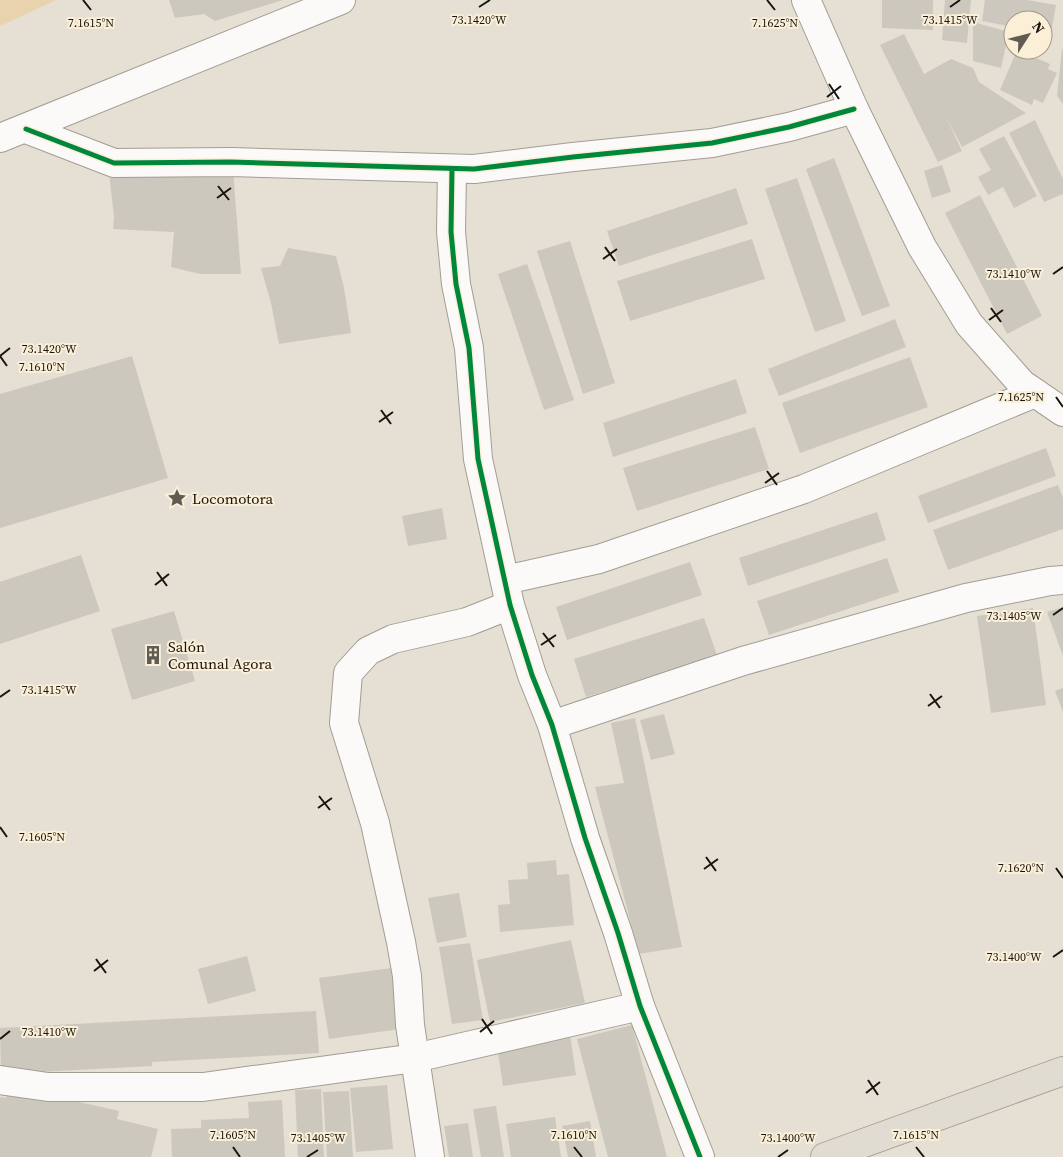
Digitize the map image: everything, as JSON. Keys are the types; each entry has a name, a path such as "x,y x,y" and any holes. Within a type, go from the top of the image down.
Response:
{"highway":[{"path":"825,1157 1063,1071"}],"street":[{"path":"0,138 341,0"},
{"path":"806,0 854,109 922,247 968,324 1022,384 1063,412"},
{"path":"26,129 114,162 231,162 474,169 712,143 789,127 854,109"},
{"path":"452,169 451,232 456,284 469,348 478,459 508,592 532,674 552,725 585,838 618,933 640,1006 700,1157"},
{"path":"430,1157 410,1025 407,976 390,890 374,823 344,723 348,673 368,651 393,639 467,622 508,592 804,489 1035,392"},
{"path":"552,725 743,661 966,598 1050,580 1063,580"},
{"path":"0,1080 48,1088 203,1087 415,1058 640,1006"}],"shaded area":[{"path":"0,0 56,0 0,26"}],"building":[{"path":"169,0 283,0 215,21 204,14 175,18"},
{"path":"882,0 933,0 933,30 882,28"},
{"path":"945,0 971,0 967,43 942,40"},
{"path":"985,0 1027,0 1056,5 1053,22 1053,10 1003,10 1003,25 982,21"},
{"path":"973,22 1003,30 1003,59 1001,68 973,61"},
{"path":"904,34 924,74 951,59 973,68 979,82 1026,113 962,147 946,117 962,151 938,162 880,45"},
{"path":"1063,49 1063,104 1057,96"},
{"path":"1013,60 1041,60 1050,64 1048,69 1057,73 1043,103 1034,99 1032,105 1000,90"},
{"path":"1035,120 1063,179 1063,194 1044,202 1009,133"},
{"path":"1004,136 1037,196 1014,208 1003,187 988,195 978,177 991,170 979,149"},
{"path":"834,158 890,306 862,316 806,169"},
{"path":"942,165 951,192 932,198 924,171"},
{"path":"233,169 241,274 200,274 171,267 174,232 113,229 114,217 109,172"},
{"path":"797,178 846,321 815,332 765,189"},
{"path":"736,188 748,224 619,266 607,231"},
{"path":"980,195 1042,316 1007,334 945,213"},
{"path":"752,239 765,279 630,321 617,281"},
{"path":"570,241 615,383 583,394 537,251"},
{"path":"288,248 336,256 344,288 351,333 279,344 271,303 261,268 280,266"},
{"path":"527,264 574,400 544,410 498,274"},
{"path":"895,319 906,347 779,396 768,369"},
{"path":"132,356 168,478 0,528 0,394"},
{"path":"910,357 928,407 800,453 782,403"},
{"path":"736,379 747,413 613,457 603,423"},
{"path":"755,427 769,469 637,511 623,468"},
{"path":"1046,448 1056,476 928,523 918,496"},
{"path":"1058,485 1063,498 1063,529 948,570 933,530"},
{"path":"442,508 447,539 408,546 402,516"},
{"path":"877,512 886,540 748,586 739,558"},
{"path":"81,555 100,611 0,644 0,582"},
{"path":"887,558 899,592 769,635 757,601"},
{"path":"690,562 702,595 567,640 556,607"},
{"path":"1063,607 1063,656 1047,612"},
{"path":"1033,608 1046,705 991,713 977,616"},
{"name":"Salón Comunal Agora","path":"174,611 195,681 132,700 111,629"},
{"path":"704,618 717,655 586,697 574,659"},
{"path":"1063,688 1063,712 1055,691"},
{"path":"664,714 675,754 651,760 640,720"},
{"path":"635,718 682,947 639,954 595,787 624,783 611,723"},
{"path":"556,860 557,875 569,874 574,925 500,932 498,905 510,904 508,880 528,879 527,863"},
{"path":"459,893 467,937 437,943 428,898"},
{"path":"571,940 585,1003 490,1022 477,960"},
{"path":"470,943 483,1020 452,1024 439,947"},
{"path":"247,956 256,991 208,1004 198,969"},
{"path":"391,968 400,1029 329,1039 319,978"},
{"path":"316,1011 319,1053 152,1062 152,1066 1,1074 0,1028"},
{"path":"632,1025 667,1157 608,1157 577,1039"},
{"path":"570,1035 576,1075 503,1086 497,1046"},
{"path":"387,1085 393,1149 356,1152 350,1088"},
{"path":"9,1086 119,1111 117,1119 158,1129 151,1157 0,1157 0,1097 6,1098"},
{"path":"321,1089 324,1157 298,1157 295,1090"},
{"path":"349,1091 353,1157 327,1157 323,1092"},
{"path":"282,1100 285,1157 172,1157 171,1129 201,1128 201,1120 249,1118 248,1102"},
{"path":"496,1106 504,1157 481,1157 473,1109"},
{"path":"555,1117 561,1157 511,1157 506,1124"},
{"path":"590,1121 596,1157 568,1157 562,1126"},
{"path":"468,1123 473,1157 449,1157 444,1126"}],"cycle path":[{"path":"26,129 114,163 231,162 474,169 712,143 789,127 854,109"},
{"path":"452,169 451,232 456,284 469,348 478,459 510,605 532,675 552,725 585,838 618,933 640,1006 700,1157"}],"place":[{"name":"Locomotora","path":"177,498"},
{"name":"Salón Comunal Agora","path":"153,655"}]}
